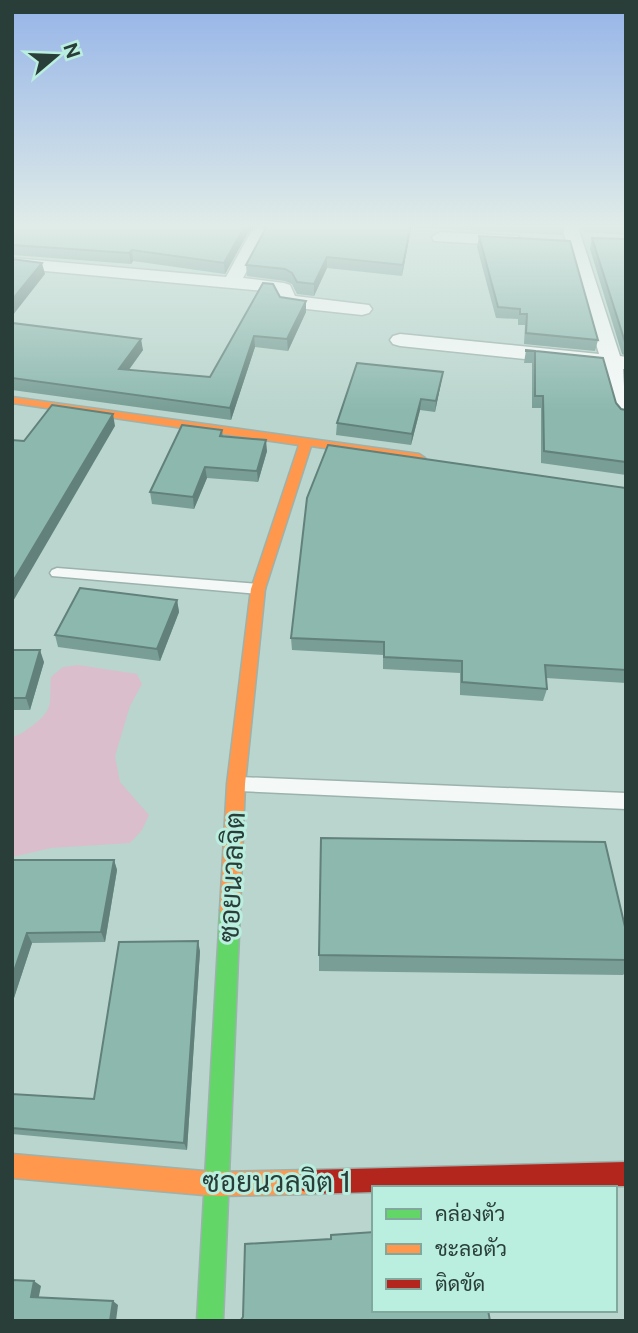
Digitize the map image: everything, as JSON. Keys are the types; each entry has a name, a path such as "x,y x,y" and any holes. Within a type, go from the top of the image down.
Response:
{"street":[{"path":"269,286 283,289 288,301 362,309"},
{"path":"591,286 617,363 625,406"},
{"path":"400,340 617,363"},
{"path":"12,400 439,461"},
{"name":"ซอยนวลจิต","path":"210,1321 236,784 258,589 306,442"},
{"name":"ซอยนวลจิต 1","path":"12,1166 215,1184 626,1174"}],"lane":[{"path":"57,573 258,589"},
{"path":"236,784 626,801"}],"shaded area":[{"path":"78,665 137,674 142,684 130,706 115,756 120,782 149,815 142,830 130,843 51,848 12,857 12,737 25,731 48,710 51,677 63,667"}],"building":[{"path":"12,286 23,286 12,300"},
{"path":"261,286 274,286 280,297 306,301 287,339 254,336 230,408 12,378 12,323 141,339 119,369 210,377"},
{"path":"492,286 583,286 598,340 526,333 527,314 520,314 520,309 498,307"},
{"path":"607,286 626,286 625,342"},
{"path":"526,350 603,358 616,403 626,410 626,462 544,451 543,396 535,396 535,351"},
{"path":"357,363 443,372 436,401 421,399 412,434 337,423"},
{"path":"52,405 113,414 12,583 12,440 24,441"},
{"path":"182,425 222,430 220,436 266,440 257,471 205,467 193,497 150,492"},
{"path":"328,445 626,488 626,670 545,665 547,689 462,682 462,661 384,657 384,642 291,638 307,498"},
{"path":"80,588 177,600 157,649 55,635"},
{"path":"12,650 40,650 26,698 12,698"},
{"path":"321,838 605,842 626,931 626,960 319,955"},
{"path":"12,860 114,860 101,932 27,933 12,977"},
{"path":"198,941 184,1143 12,1128 12,1094 94,1099 119,942"},
{"path":"372,1232 372,1312 488,1312 490,1321 240,1321 243,1317 245,1244 331,1239 331,1235"},
{"path":"12,1280 34,1281 31,1297 113,1301 110,1321 12,1321"}],"traffic: fast":[{"path":"210,1321 230,910"}],"traffic: slow":[{"path":"12,400 419,458"},
{"path":"230,910 236,784 258,589 306,442"},
{"path":"12,1166 215,1184 309,1182"}],"traffic: jam":[{"path":"309,1182 626,1174"}]}
